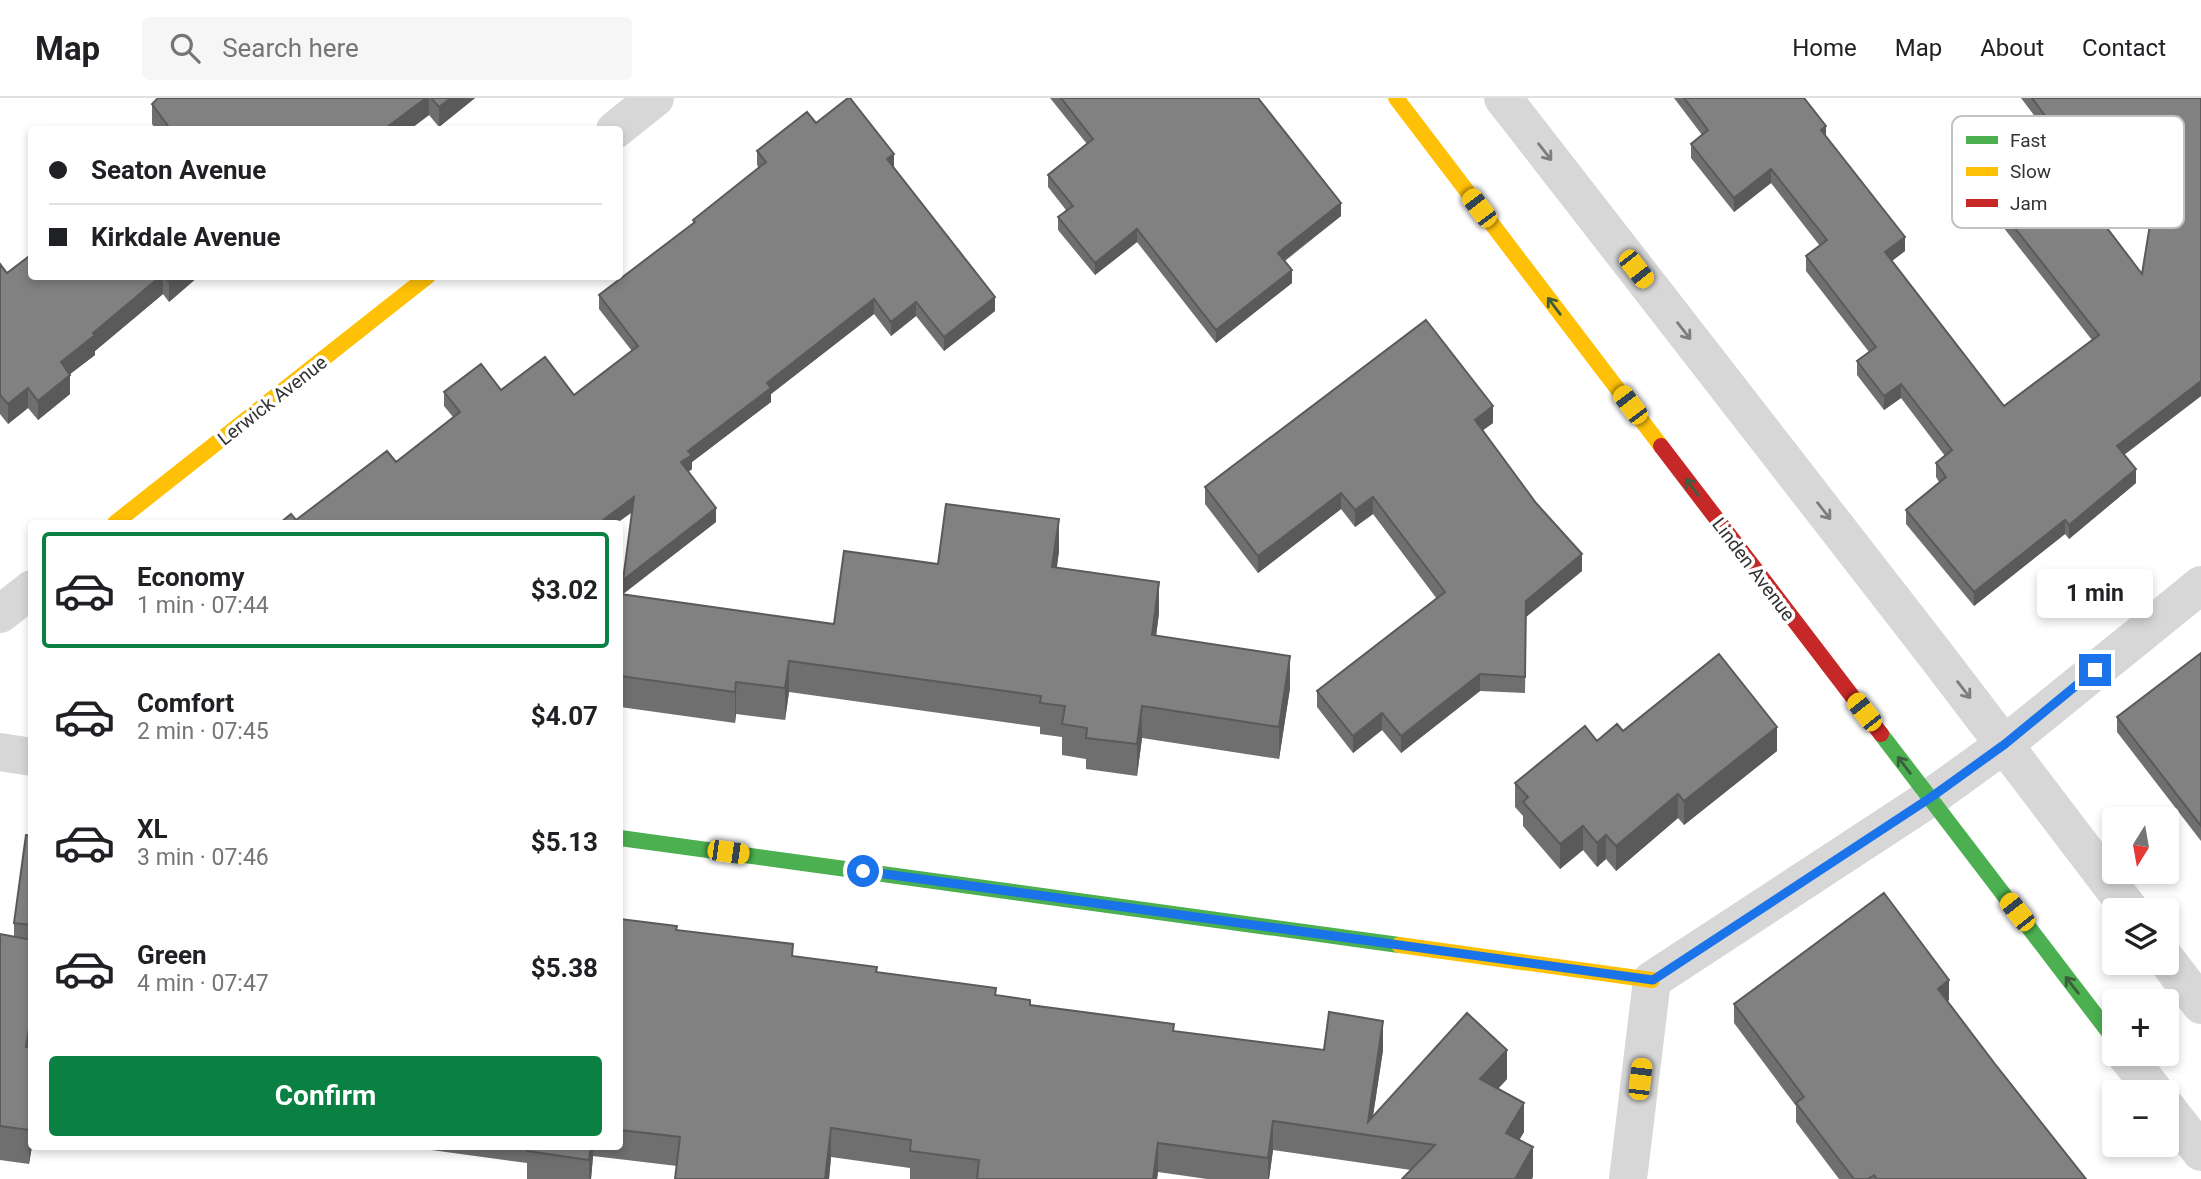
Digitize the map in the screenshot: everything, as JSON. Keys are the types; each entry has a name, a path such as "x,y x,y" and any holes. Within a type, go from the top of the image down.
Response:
{"street":[{"path":"620,126 655,98"},
{"name":"Linden Avenue","path":"1396,98 2102,1023"},
{"path":"1503,98 2005,744 2121,898"},
{"name":"Lerwick Avenue","path":"119,520 423,280"},
{"path":"623,838 1653,980 1930,798 2005,744 2201,585"},
{"path":"0,614 28,592"},
{"path":"0,752 28,756"},
{"path":"2178,975 2201,1005"},
{"path":"1628,1179 1653,980"},
{"path":"2134,1066 2146,1080"},
{"path":"2179,1124 2201,1152"}],"building":[{"path":"158,98 426,98 388,126 168,126 152,104"},
{"path":"431,98 451,98 439,107"},
{"path":"850,98 894,154 887,159 995,297 944,337 916,302 891,322 874,299 767,383 771,388 688,451 692,455 681,462 716,508 623,580 634,497 603,520 296,520 387,451 396,462 460,412 444,392 481,364 501,390 545,357 574,395 638,346 599,295 619,280 623,280 623,277 695,222 693,220 766,162 757,151 807,112 816,123"},
{"path":"1061,98 1258,98 1341,203 1278,253 1292,270 1216,330 1137,229 1095,263 1058,217 1073,206 1048,175 1093,139"},
{"path":"1684,98 1804,98 1826,126 1821,130 1905,237 1885,252 2004,406 2099,335 2015,228 2107,228 2142,274 2149,228 2184,228 2184,116 2045,116 2032,98 2201,98 2201,381 2117,446 2136,469 2069,525 2065,520 1974,592 1906,510 1946,477 1936,463 1952,450 1901,384 1884,396 1857,361 1876,347 1806,256 1827,240 1771,169 1734,198 1691,144 1708,130"},
{"path":"28,257 28,280 156,280 61,362 70,375 38,401 28,388 8,404 0,395 0,264 7,273"},
{"path":"1426,320 1493,406 1475,420 1536,503 1582,554 1526,601 1525,677 1480,674 1401,736 1382,713 1353,736 1317,691 1445,592 1373,497 1355,510 1341,493 1258,556 1205,487"},
{"path":"946,504 1059,519 1052,567 1159,582 1152,635 1290,656 1279,727 1142,706 1137,744 1086,738 1087,728 1062,724 1065,706 1040,703 1041,696 789,661 785,688 736,682 735,692 623,676 623,594 834,624 844,551 938,564"},
{"path":"291,514 296,520 284,520"},
{"path":"2201,653 2201,826 2117,717"},
{"path":"1719,654 1777,727 1684,801 1678,794 1616,846 1606,835 1597,843 1583,826 1560,844 1523,802 1528,797 1515,783 1585,726 1597,741 1617,724 1623,731"},
{"path":"26,835 28,925 14,923"},
{"path":"1884,893 1949,980 1938,989 2086,1179 1877,1179 1874,1175 1868,1179 1854,1179 1796,1103 1804,1097 1734,1004"},
{"path":"623,919 677,926 676,930 793,944 792,956 877,967 876,972 996,988 995,995 1030,1000 1030,1005 1174,1024 1173,1031 1324,1050 1329,1012 1383,1021 1368,1122 1467,1013 1507,1050 1480,1079 1524,1103 1506,1133 1533,1147 1515,1179 1402,1179 1435,1145 1273,1121 1268,1158 1158,1143 1153,1179 977,1179 979,1160 910,1151 911,1140 831,1128 825,1179 675,1179 680,1137 623,1130"},
{"path":"0,934 28,939 28,1130 0,1126"},
{"path":"527,1150 590,1150 589,1160"}],"traffic: fast":[{"path":"1881,734 2102,1023"},
{"path":"623,838 1399,945"}],"traffic: slow":[{"path":"1396,98 1661,446"},
{"path":"119,520 423,280"},
{"path":"1399,945 1652,980"}],"traffic: jam":[{"path":"1661,446 1881,734"}],"route":[{"path":"863,871 1653,980 1930,798 2005,744 2095,670"}]}
